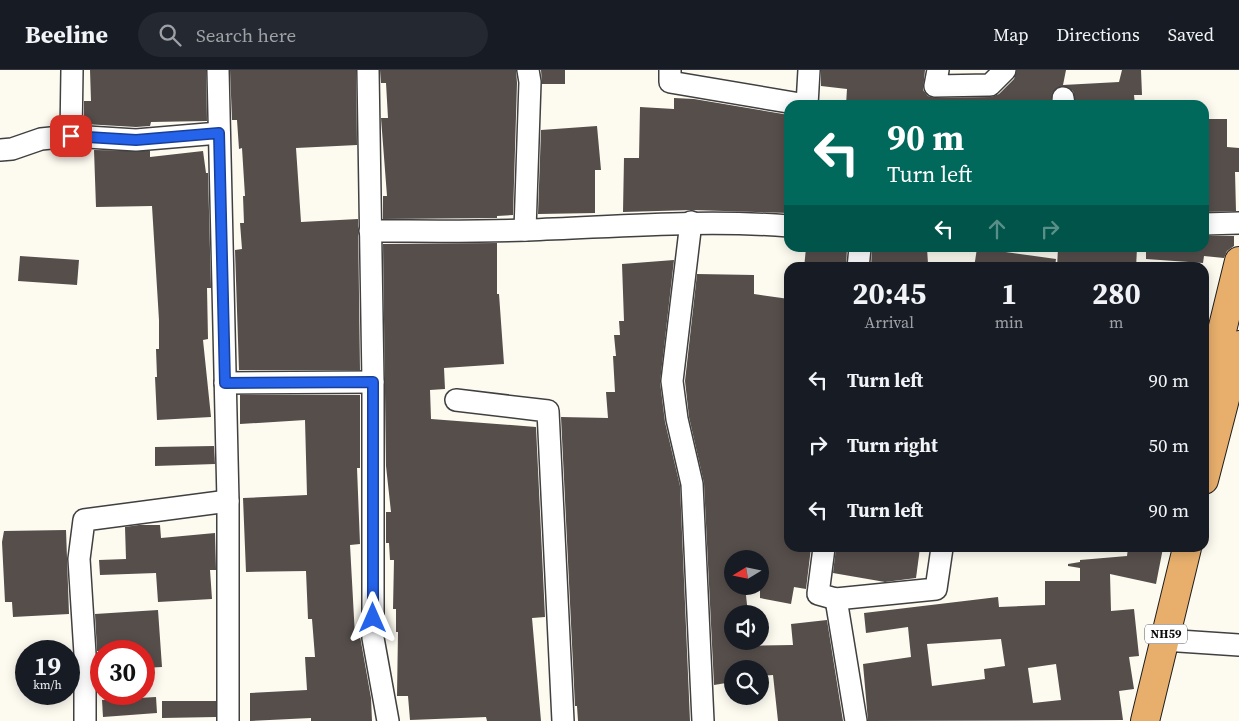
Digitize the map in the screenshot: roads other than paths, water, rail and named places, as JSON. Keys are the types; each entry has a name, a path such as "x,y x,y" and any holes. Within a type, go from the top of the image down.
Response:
{"highway":[{"path":"1209,384 1239,261"},
{"path":"1209,461 1239,345"},
{"name":"NH59","path":"1131,721 1167,552"},
{"name":"NH59","path":"1145,721 1186,552"}],"street":[{"path":"71,136 72,70"},
{"path":"218,70 228,501 228,721"},
{"path":"368,70 373,382 373,638 388,721"},
{"path":"525,230 530,82 528,70"},
{"path":"670,70 670,82 784,101"},
{"path":"807,100 809,70"},
{"path":"938,70 935,86 990,85 1005,70"},
{"path":"0,150 12,149 41,139 71,136 136,140 219,133"},
{"path":"370,231 525,230 691,222 784,226"},
{"path":"691,222 672,380 692,484 703,721"},
{"path":"1209,224 1239,223"},
{"path":"225,383 373,382"},
{"path":"456,400 548,411 563,721"},
{"path":"84,721 85,654 79,560 84,520 228,501"},
{"path":"823,552 818,594 836,598 936,589 941,552"},
{"path":"836,598 856,721"},
{"path":"1164,640 1239,645"}]}
